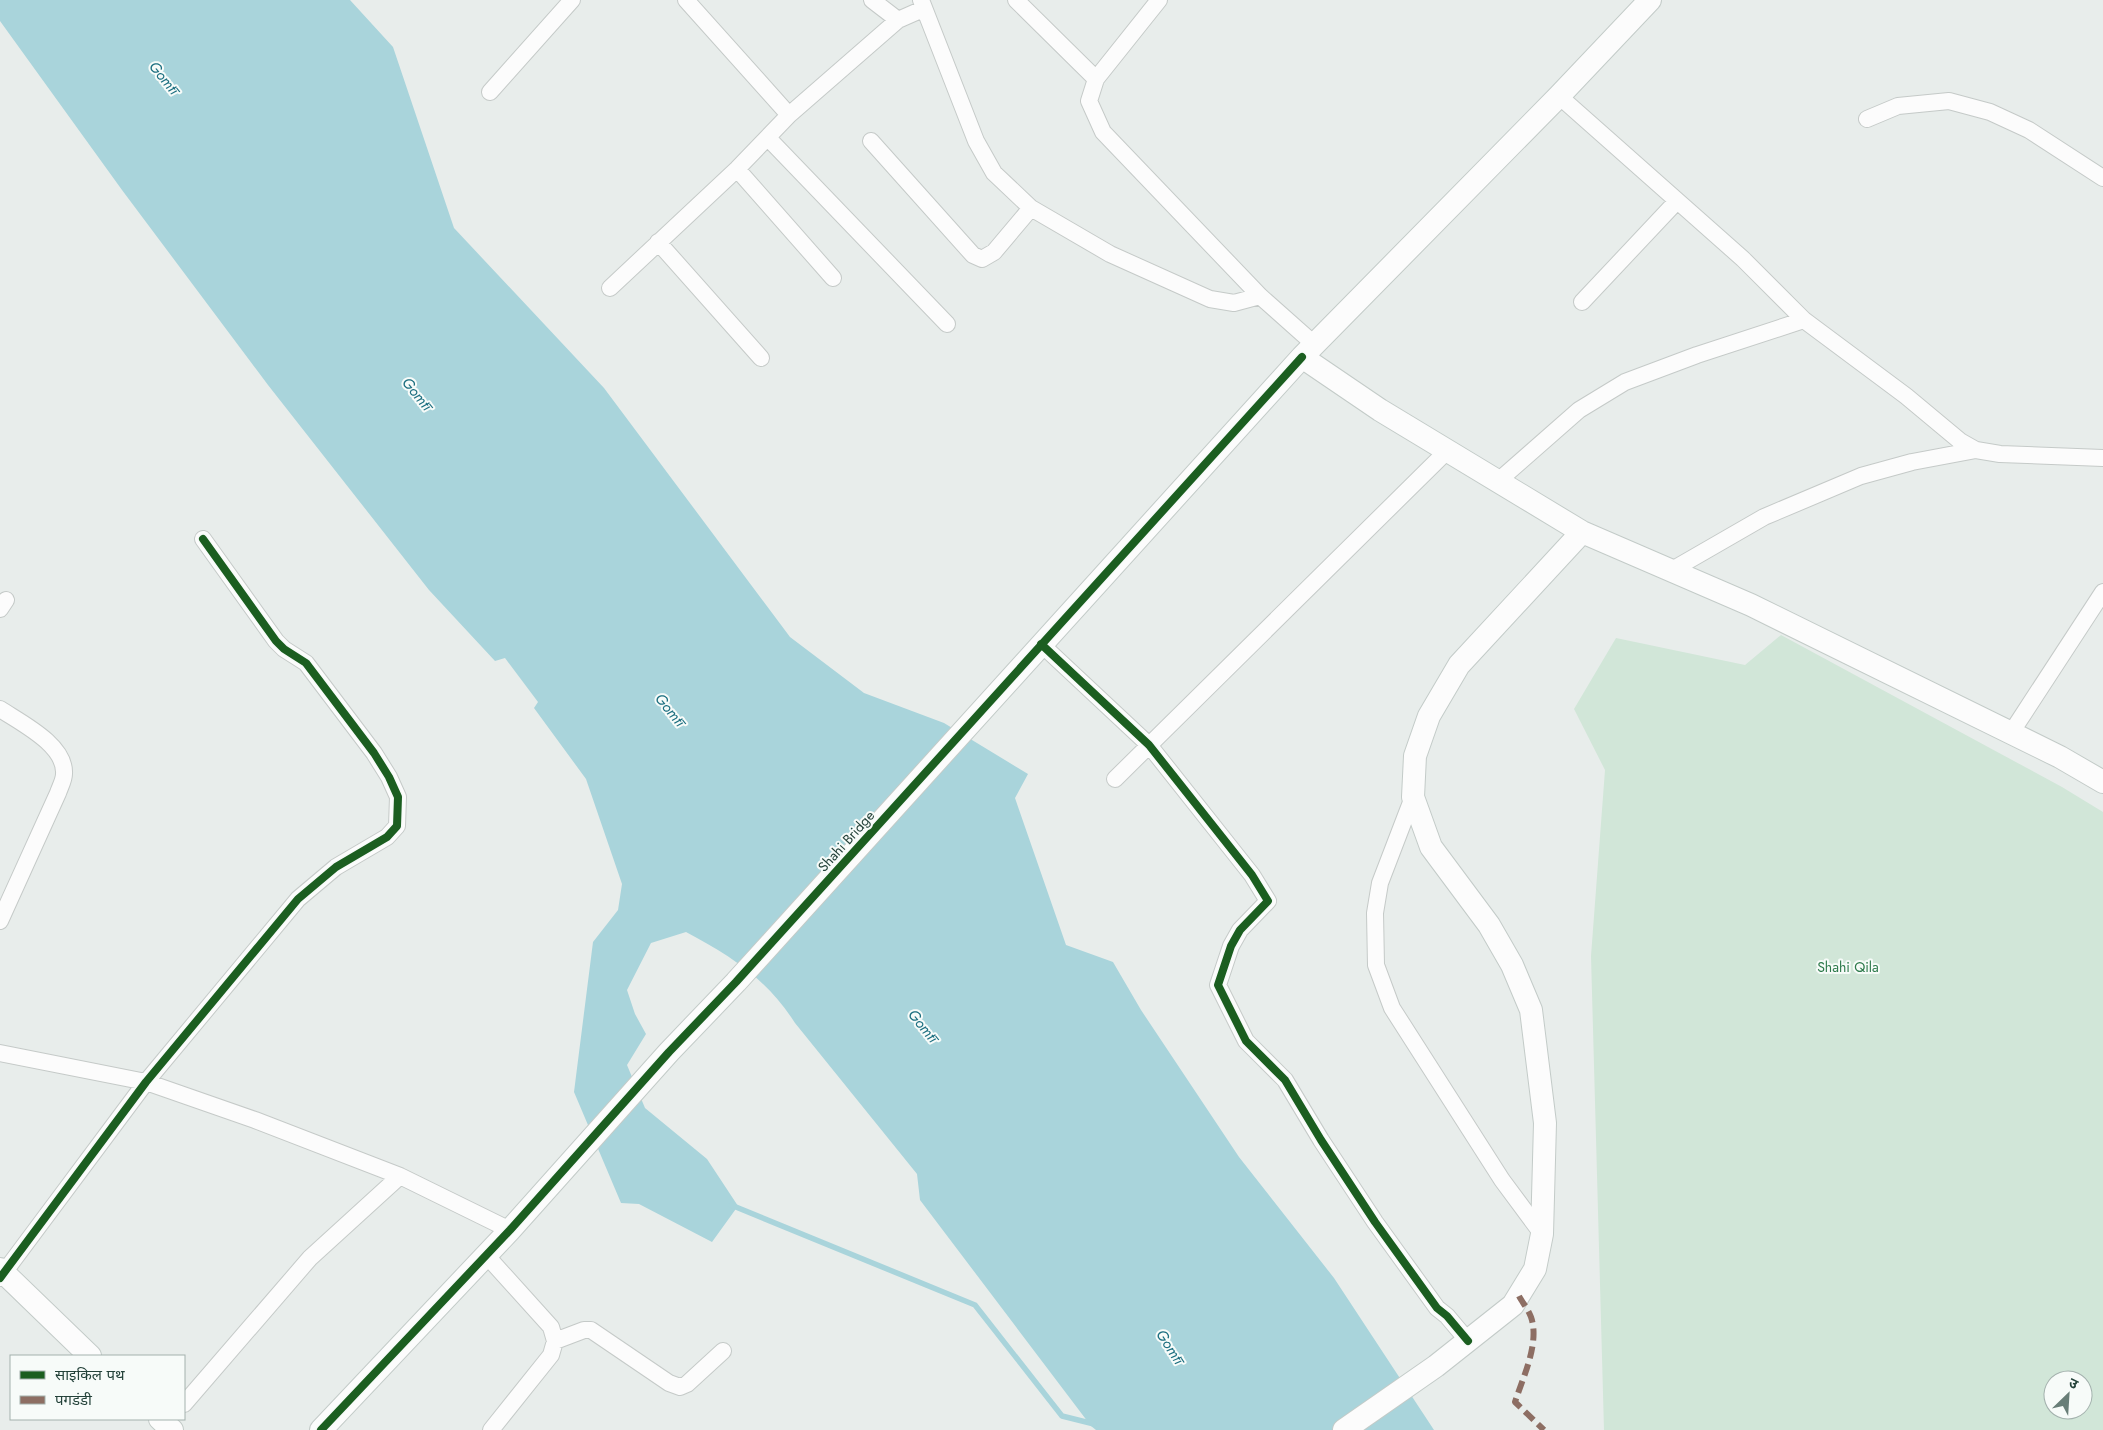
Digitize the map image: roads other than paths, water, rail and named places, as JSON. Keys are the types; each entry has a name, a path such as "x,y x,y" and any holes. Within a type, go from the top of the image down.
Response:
{"street":[{"path":"490,92 572,0"},
{"path":"686,0 789,115"},
{"path":"872,0 898,20"},
{"path":"1016,0 1096,79"},
{"path":"1159,0 1096,79 1088,101 1103,132 1260,296 1308,350 1380,410 1582,532 1751,605 2060,757 2103,782"},
{"name":"Shahi Bridge","path":"321,1430 510,1230 542,1192 669,1052 736,982 1308,350 1559,96 1650,0"},
{"path":"610,288 737,169 789,115 898,20 922,4 976,141 994,173 1031,208 1110,254 1210,299 1234,303 1260,296"},
{"path":"1559,96 1743,259 1804,320 1906,396 1960,442 1976,450 2000,454 2103,458"},
{"path":"1867,118 1898,106 1949,101 1990,112 2029,130 2103,178"},
{"path":"768,138 947,324"},
{"path":"871,141 973,255 982,260 994,252 1031,208"},
{"path":"737,169 833,278"},
{"path":"1582,302 1677,201"},
{"path":"658,242 761,358"},
{"path":"1497,482 1579,410 1625,382 1697,355 1804,320"},
{"path":"1672,570 1764,517 1861,476 1912,462 1976,450"},
{"path":"1115,779 1447,451"},
{"path":"1542,1234 1502,1180 1392,1008 1376,965 1375,913 1380,883 1413,797 1415,756 1429,716 1459,665 1582,532"},
{"path":"89,1355 1,1273 146,1082 298,899 336,867 387,836 397,826 398,797 389,777 374,753 306,663 284,649 276,640 203,539"},
{"path":"2011,733 2103,592"},
{"path":"1041,644 1149,746 1252,875 1268,902 1240,930 1232,946 1218,986 1246,1041 1285,1080 1321,1140 1375,1222 1437,1308 1447,1316 1468,1341"},
{"path":"0,709 54,747 62,760 64,774 58,793 0,921"},
{"path":"1344,1430 1436,1366 1513,1306 1535,1269 1542,1234 1545,1123 1531,1010 1512,965 1490,925 1431,847 1413,797"},
{"path":"0,1053 146,1082 255,1120 400,1176 510,1230"},
{"path":"185,1403 310,1258 400,1176"},
{"path":"486,1255 551,1327 555,1341 552,1355 491,1430"},
{"path":"555,1341 584,1330 591,1330 669,1383 680,1387 687,1384 723,1351"}],"water":[{"name":"Gomtī","path":"0,0 350,0 393,47 454,228 604,388 790,637 864,693 944,723 1028,774 1015,798 1066,945 1113,962 1141,1010 1239,1157 1334,1278 1434,1430 1096,1430 1091,1426 920,1200 917,1174 784,1007 747,970 718,950 686,932 651,943 627,990 635,1014 646,1034 627,1065 645,1108 707,1159 738,1206 712,1242 639,1204 621,1203 574,1092 593,942 618,910 622,884 586,779 534,708 538,702 505,658 495,661 429,590 268,385 122,190 0,21"}],"waterway":[{"path":"731,1205 975,1305 1062,1416 1094,1424"}],"park label":[{"name":"Shahi Qila","path":"1848,967"}]}
